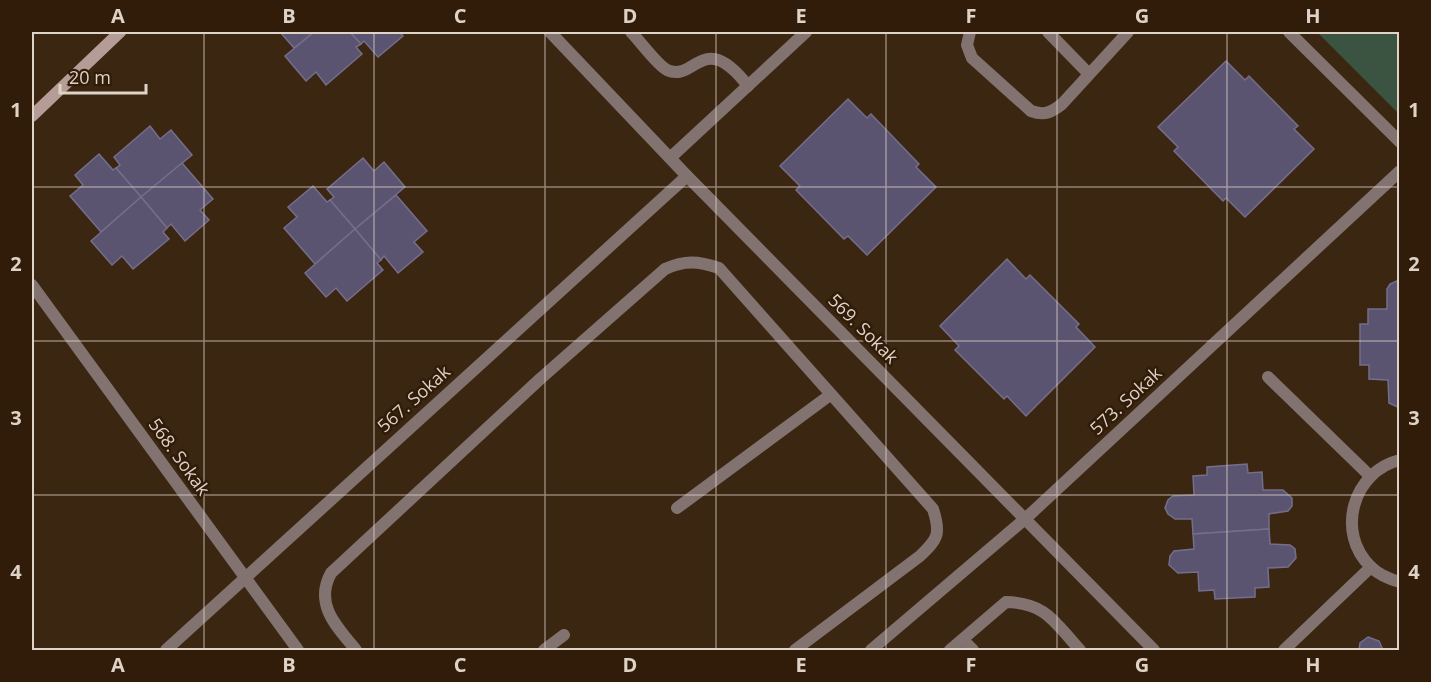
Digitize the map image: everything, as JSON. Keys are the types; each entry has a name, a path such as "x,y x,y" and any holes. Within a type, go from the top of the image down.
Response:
{"main road":[{"path":"32,116 120,32"}],"street":[{"name":"569. Sokak","path":"550,32 687,176 1154,651"},
{"path":"631,32 666,69 678,72 704,59 717,59 732,64 748,86"},
{"path":"670,158 806,32"},
{"path":"970,32 967,45 972,58 1031,111 1040,114 1052,112 1128,32"},
{"path":"1048,32 1089,74"},
{"path":"1289,32 1400,142"},
{"name":"573. Sokak","path":"871,651 1025,519 1400,171"},
{"name":"567. Sokak","path":"166,651 244,577 687,176"},
{"path":"356,651 324,604 324,586 332,573 540,379 665,269 682,261 700,262 719,268 933,509 939,526 935,542 920,556 795,651"},
{"name":"568. Sokak","path":"32,285 298,651"},
{"path":"1269,377 1370,476"},
{"path":"677,508 830,395"},
{"path":"1400,460 1377,470 1370,476 1357,494 1352,510 1351,525 1361,555 1371,567 1400,582"},
{"path":"1284,651 1371,567"},
{"path":"950,651 1006,602 1024,603 1047,612 1080,651"},
{"path":"544,651 564,635"},
{"path":"963,640 973,651"}],"green space":[{"path":"1317,32 1399,32 1399,114"}],"building":[{"path":"280,32 314,32 294,48"},
{"path":"314,32 350,32 361,44 356,47 362,54 326,85 316,72 306,81 285,56"},
{"path":"350,32 399,32 403,36 378,57 364,41 361,44"},
{"path":"1226,61 1245,80 1249,76 1298,126 1294,129 1314,149 1245,217 1226,198 1223,201 1174,151 1178,147 1158,127"},
{"path":"848,99 867,118 871,114 919,164 916,167 936,187 867,255 848,236 844,239 796,190 800,186 780,166"},
{"path":"150,126 160,139 171,130 192,155 141,197 116,168 120,165 114,157"},
{"path":"99,154 113,170 116,168 141,197 101,232 70,196 83,185 75,175"},
{"path":"363,158 374,171 384,162 405,187 355,229 330,200 334,197 327,189"},
{"path":"182,163 213,199 200,210 209,220 185,241 171,224 167,228 141,197"},
{"path":"313,186 327,202 330,200 355,229 315,264 284,228 297,217 288,207"},
{"path":"396,195 427,231 414,242 423,252 398,273 384,256 381,260 355,229"},
{"path":"141,197 167,228 163,232 169,239 133,269 122,256 112,265 91,241"},
{"path":"355,229 381,260 377,263 383,270 347,301 336,288 326,297 305,273"},
{"path":"1007,259 1026,279 1030,275 1079,324 1076,327 1095,347 1026,416 1007,396 1004,399 955,350 959,346 940,326"},
{"path":"1400,280 1400,408 1389,403 1388,380 1369,379 1369,365 1360,365 1360,324 1368,324 1368,309 1387,309 1387,289 1390,284"},
{"path":"1247,464 1248,473 1262,472 1263,490 1283,490 1292,498 1292,506 1288,511 1269,514 1269,529 1193,534 1192,519 1175,519 1168,514 1165,508 1168,500 1173,496 1194,495 1193,476 1207,475 1207,467"},
{"path":"1269,529 1270,544 1290,545 1295,549 1296,558 1288,567 1268,568 1269,587 1255,588 1255,597 1215,599 1214,590 1199,591 1198,572 1178,573 1169,565 1170,556 1174,551 1194,549 1193,534"},
{"path":"1368,637 1379,641 1383,650 1359,650 1360,643"}]}
